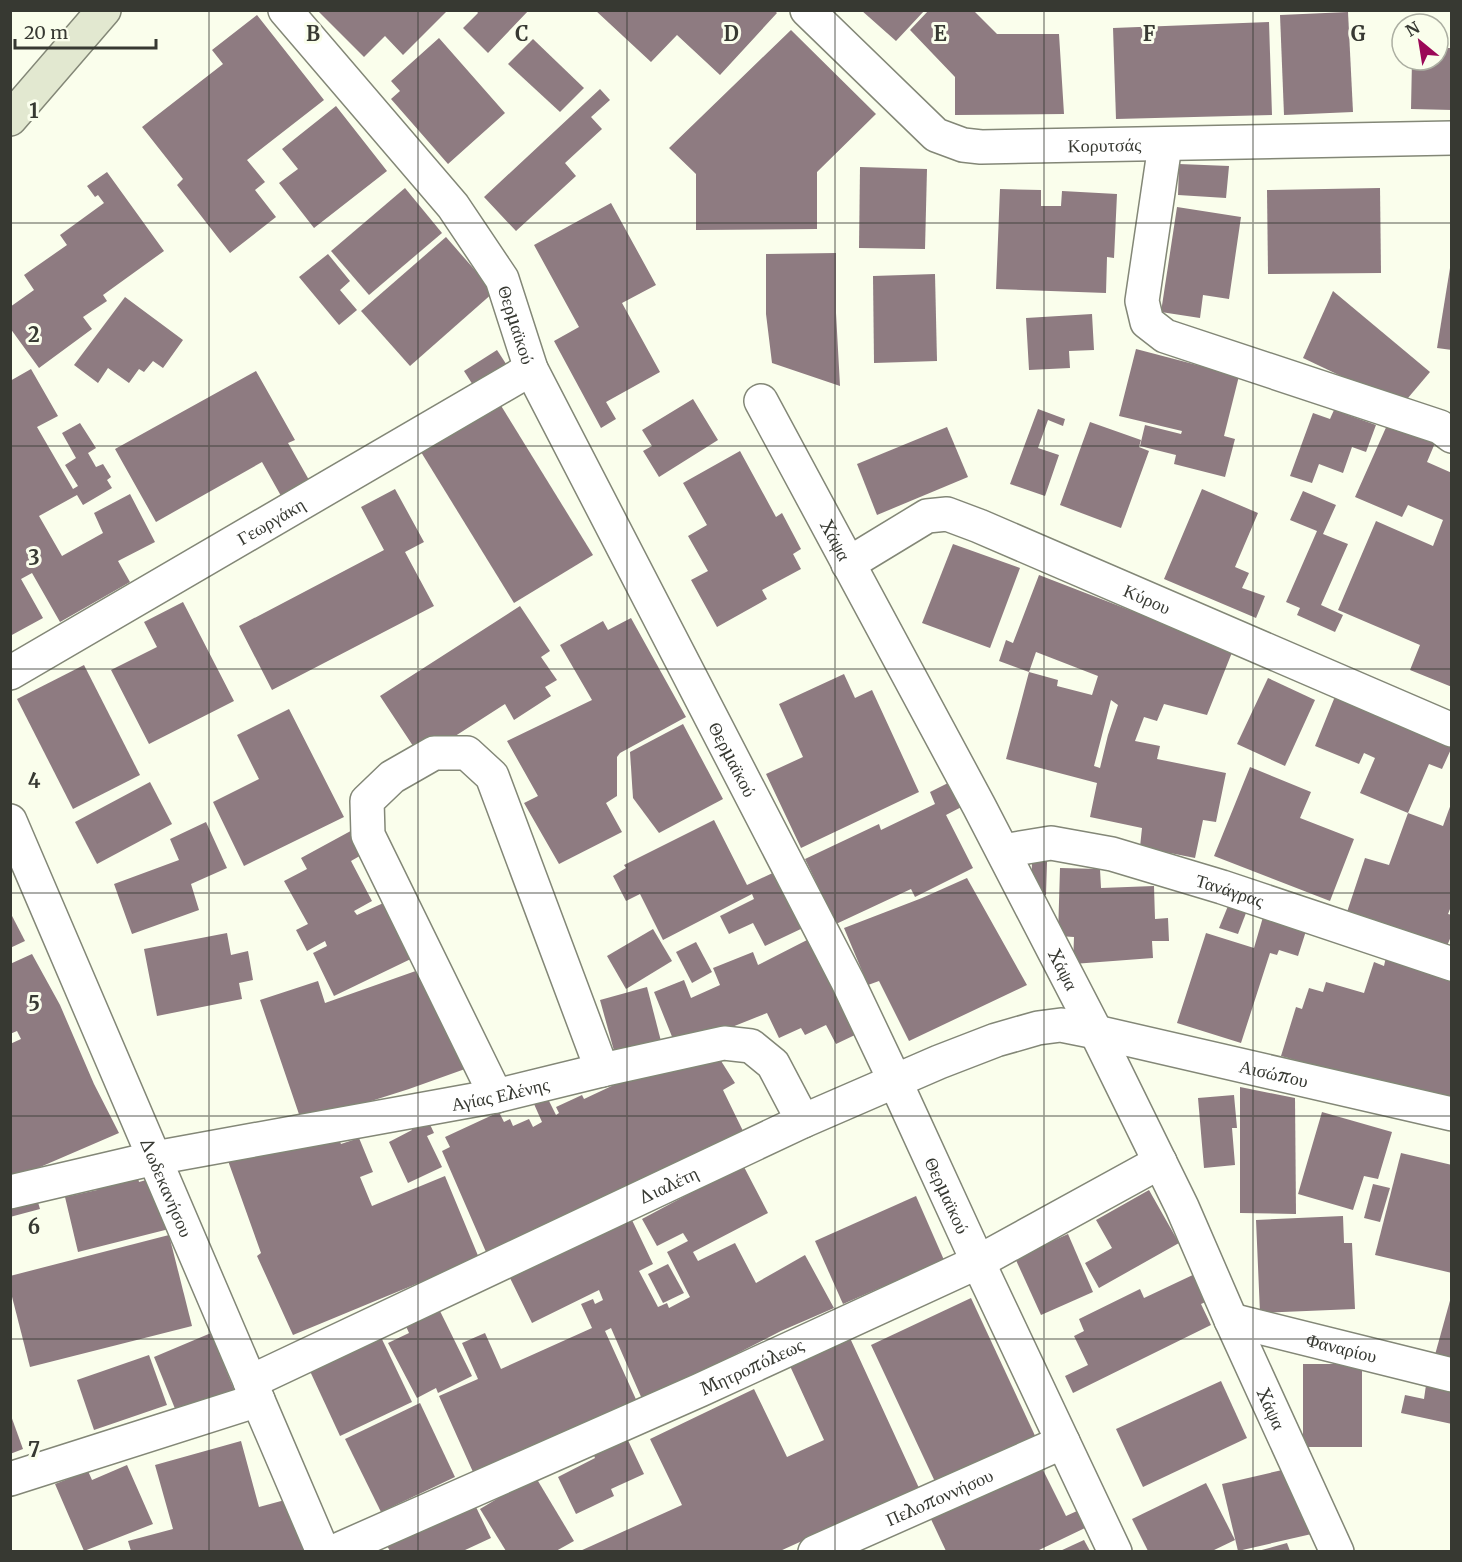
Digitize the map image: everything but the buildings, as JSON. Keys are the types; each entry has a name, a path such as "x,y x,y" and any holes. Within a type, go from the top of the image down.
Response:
{"main road":[{"path":"10,119 104,10"}],"street":[{"name":"Θερμαϊκού","path":"285,10 453,206 502,279 531,369 843,972 1115,1551"},
{"name":"Κορυτσάς","path":"807,10 936,135 947,140 981,147 1452,138"},
{"path":"1165,145 1142,301 1147,322 1165,336 1440,427 1452,436"},
{"name":"Γεωργάκη","path":"10,673 531,369"},
{"name":"Χάψα","path":"761,401 1003,851 1096,1032 1182,1208 1337,1551"},
{"name":"Κύρου","path":"848,564 927,516 947,514 1452,730"},
{"path":"496,1096 368,835 367,801 392,777 434,753 467,753 492,776 602,1070"},
{"name":"Δωδεκανήσου","path":"10,821 323,1551"},
{"name":"Τανάγρας","path":"1003,851 1051,843 1112,854 1222,887 1452,964"},
{"name":"Διαλέτη","path":"10,1479 254,1391 803,1121 939,1062 1016,1033 1061,1025 1096,1032"},
{"name":"Αισώπου","path":"1096,1032 1452,1114"},
{"name":"Αγίας Ελένης","path":"10,1192 155,1158 496,1096 724,1043 751,1047 773,1064 803,1121"},
{"name":"Μητροπόλεως","path":"333,1551 700,1390 978,1262 1160,1162"},
{"name":"Φαναρίου","path":"1231,1320 1452,1375"},
{"name":"Πελοποννήσου","path":"815,1551 868,1540 1063,1443"}]}
